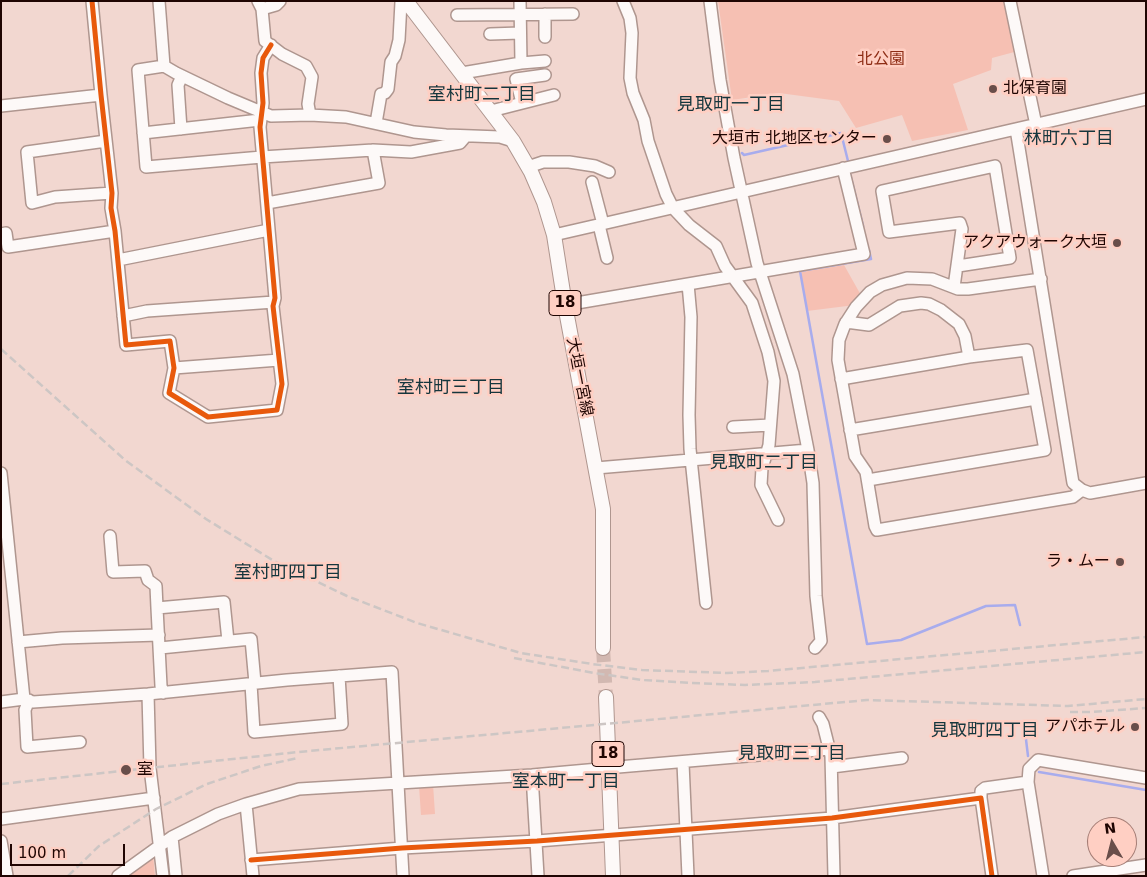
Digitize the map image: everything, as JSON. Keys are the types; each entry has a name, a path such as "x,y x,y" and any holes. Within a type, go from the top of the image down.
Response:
{"main road":[{"name":"大垣一宮線","path":"403,2 513,140 544,202 554,235 603,509 603,648"},
{"name":"18","path":"606,696 613,876"}],"street":[{"path":"92,1 126,345 170,341 174,368 169,393 208,417 278,410 282,384 273,306 275,298 262,157 261,116 263,103 261,73 263,58 271,45"},
{"path":"159,1 164,66"},
{"path":"280,1 276,5 260,5 265,41 282,54 306,66 312,77 308,104 310,115"},
{"path":"520,1 521,64"},
{"path":"623,1 630,18 632,33 630,78 633,93 644,120 648,141 666,194 673,208 689,225 716,246 725,266 752,303 770,360 774,381 769,445 762,468 762,485 778,520"},
{"path":"710,1 720,80 734,158 743,192 757,263 793,374 808,450 813,483 816,596 821,641 815,648"},
{"path":"1010,1 1036,125"},
{"path":"376,123 380,94 386,93 388,89 391,62 396,56 403,2"},
{"path":"544,37 545,14"},
{"path":"457,15 573,14"},
{"path":"490,34 520,33"},
{"path":"462,74 545,61"},
{"path":"261,116 164,66 138,70 146,167 373,150 411,152 460,143 466,136"},
{"path":"522,103 516,79 545,75"},
{"path":"181,129 178,85 182,76"},
{"path":"1,106 101,95"},
{"path":"491,111 554,95"},
{"path":"554,235 1146,99"},
{"path":"143,133 261,116 310,115 346,116 414,132 500,137 513,140"},
{"path":"1016,128 1074,483 1082,490 1090,493 1146,484"},
{"path":"106,141 27,152 32,203 55,197 112,193"},
{"path":"267,203 379,183 373,150"},
{"path":"528,167 543,162 569,162 596,166 609,172"},
{"path":"954,287 962,229 960,223 889,232 882,191 995,166 1010,258 958,266"},
{"path":"566,305 864,254 843,168"},
{"path":"592,182 607,258"},
{"path":"118,260 269,230"},
{"path":"1,234 6,233 8,247 115,231"},
{"path":"1040,278 968,290 958,289 932,279 907,278 895,280 870,292 856,307 846,322 839,340 838,360 855,456 866,472 877,530 1073,497 1082,490"},
{"path":"688,284 691,317 689,414 706,603"},
{"path":"123,316 147,311 274,302"},
{"path":"846,322 869,325 900,306 921,303 929,304 942,310 959,324 965,336 969,357"},
{"path":"842,379 969,357 1027,350 1045,450 868,480"},
{"path":"174,368 279,360"},
{"path":"850,430 1036,399"},
{"path":"733,427 770,425"},
{"path":"596,468 808,450"},
{"path":"1,473 6,560 26,700 27,747 80,742"},
{"path":"110,536 113,572 146,571 148,580 156,586 161,686 163,693"},
{"path":"157,608 224,602 228,641"},
{"path":"18,642 62,638 159,635"},
{"path":"160,648 251,640 254,732 342,724 339,676"},
{"path":"1,702 26,700 33,702 163,693 392,672 404,876"},
{"path":"148,694 150,768 163,876"},
{"path":"819,717 823,724 830,749 832,767 834,876"},
{"path":"618,767 683,763 830,749"},
{"path":"832,767 902,758"},
{"path":"1043,876 1028,782 1029,769 1038,760 1146,778"},
{"path":"683,763 688,876"},
{"path":"118,876 172,837 218,814 299,789 532,775 599,769"},
{"path":"532,775 538,876"},
{"path":"992,876 981,791 985,788 1028,782"},
{"path":"1,819 154,798"},
{"path":"251,860 402,848 537,841 832,818 981,798"},
{"path":"246,804 252,876"},
{"path":"172,837 176,876"},
{"path":"1,841 7,876"},
{"path":"1073,876 1098,874 1146,865"}],"green space":[{"name":"北公園","path":"718,1 1007,1 1018,51 992,58 991,70 953,84 968,130 912,141 902,115 856,128 839,101 779,93 732,100"},
{"path":"844,265 862,297 855,305 807,311 801,272"},
{"path":"433,784 435,814 421,815 419,786"},
{"path":"153,855 155,876 127,876"}],"waterway":[{"path":"742,153 744,155 841,133 848,161"},
{"path":"850,174 863,226"},
{"path":"869,250 871,259 800,271 867,644 901,640 986,606 1015,605 1020,625"},
{"path":"1024,723 1028,756"},
{"path":"1039,772 1146,790"}],"tunnel":[{"path":"603,648 606,697"}],"railway":[{"path":"1,349 125,460 206,519 274,561 347,596 417,623 521,653 642,670 727,673 768,671 1146,637"},
{"path":"514,658 642,680 745,685 815,682 1146,652"},
{"path":"1,784 298,752 867,700 1068,706 1146,699"},
{"path":"1070,712 1146,708"},
{"path":"68,876 99,846 156,809 207,784 261,766 298,758"}],"cycle path":[{"path":"92,1 126,345 170,341 174,368 169,393 208,417 277,410 282,384 273,306 275,298 260,127 263,103 261,73 263,58 271,45"},
{"path":"251,860 402,848 537,841 832,818 981,798 992,876"}],"place":[{"name":"北保育園","path":"993,89"},
{"name":"大垣市 北地区センター","path":"887,139"},
{"name":"アクアウォーク大垣","path":"1117,243"},
{"name":"ラ・ムー","path":"1120,562"},
{"name":"アパホテル","path":"1135,727"},
{"name":"室","path":"126,770"}],"district":[{"name":"室村町二丁目","path":"482,95"},
{"name":"見取町一丁目","path":"731,105"},
{"name":"林町六丁目","path":"1069,139"},
{"name":"室村町三丁目","path":"451,388"},
{"name":"見取町二丁目","path":"764,463"},
{"name":"室村町四丁目","path":"288,573"},
{"name":"見取町四丁目","path":"985,731"},
{"name":"見取町三丁目","path":"792,754"},
{"name":"室本町一丁目","path":"566,782"}]}
